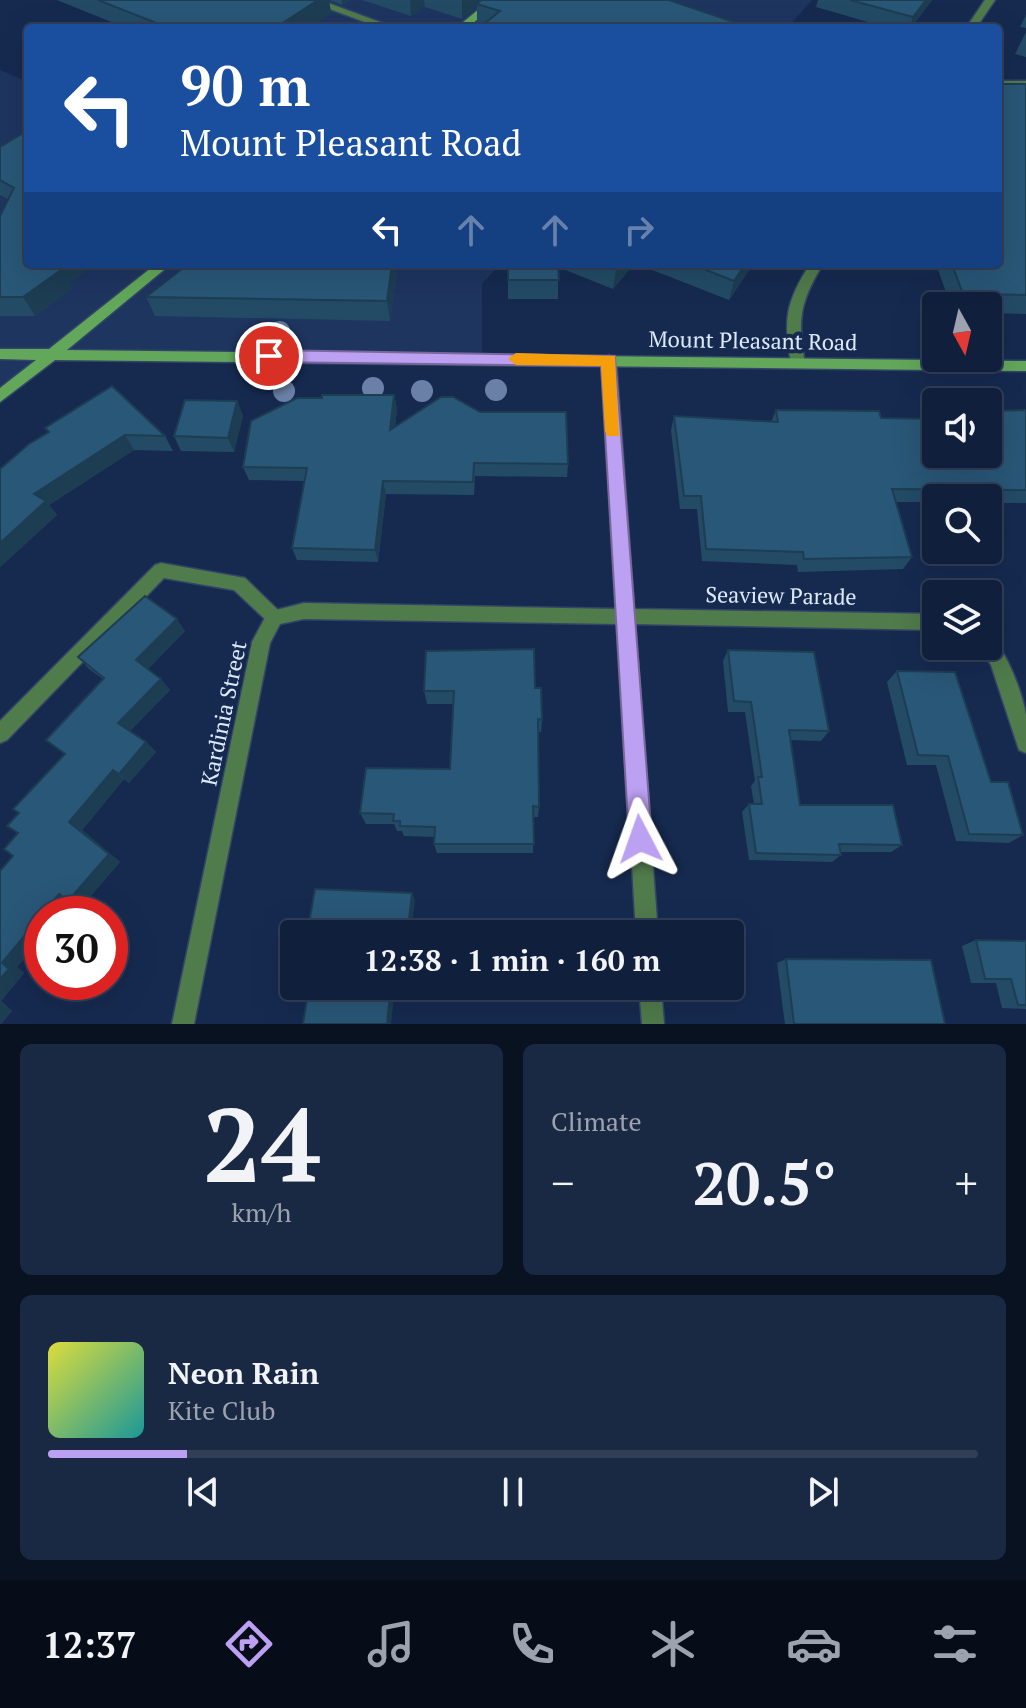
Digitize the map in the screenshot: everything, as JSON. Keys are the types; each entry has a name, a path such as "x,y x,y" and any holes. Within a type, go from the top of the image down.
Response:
{"street":[{"path":"310,0 379,24"},
{"path":"466,24 496,0"},
{"path":"974,24 990,0"},
{"path":"1002,84 1026,84"},
{"path":"0,396 160,268"},
{"path":"798,363 792,332 793,301 814,268"},
{"name":"Mount Pleasant Road","path":"0,354 55,352 1026,366"},
{"path":"609,360 646,920"},
{"path":"0,734 161,570 239,583 274,617 304,611 625,616"},
{"name":"Seaview Parade","path":"625,616 922,622"},
{"name":"Kardinia Street","path":"183,1024 261,642 274,617"},
{"path":"998,660 1026,744"},
{"path":"651,1000 653,1024"}],"shaded area":[{"path":"275,0 812,0 791,24 237,24"},
{"path":"0,70 24,80 24,268 496,268 482,284 482,359 55,352 0,396"}],"building":[{"path":"98,0 318,0 281,24 159,24"},
{"path":"481,0 669,0 740,24 484,24 500,11 477,4"},
{"path":"850,0 926,0 913,17"},
{"path":"1002,84 1026,84 1026,295 962,292 953,268 1002,268"},
{"path":"24,132 24,268 61,270 23,297 0,297 0,216 14,188 0,180 0,147"},
{"path":"183,268 391,268 387,301 146,297"},
{"path":"508,268 558,268 559,280 508,280"},
{"path":"701,268 742,268 734,281"},
{"path":"112,386 165,436 125,435 34,494 46,501 0,543 0,469 29,444 49,432 45,428"},
{"path":"322,395 394,395 390,430 441,397 453,397 480,412 566,412 568,464 474,463 473,482 383,481 375,550 292,548 307,468 243,467 251,421 297,398 322,398"},
{"path":"185,400 237,401 228,438 174,436"},
{"path":"776,410 879,411 881,418 922,419 922,468 1002,468 1002,411 1026,410 1026,490 1002,490 1002,484 922,484 922,489 892,489 912,557 804,559 803,552 706,549 701,496 684,496 674,416 778,422"},
{"path":"145,596 177,619 136,660 161,679 118,723 146,742 119,774 113,770 69,822 109,854 72,896 24,896 24,936 2,963 9,969 0,979 0,871 13,856 4,849 18,833 7,826 19,813 13,809 65,754 46,740 104,678 78,657"},
{"path":"534,649 535,688 541,688 542,720 538,719 539,807 533,806 534,844 434,844 435,827 400,826 400,821 393,821 394,814 360,813 366,768 450,769 454,691 424,691 426,651"},
{"path":"728,650 814,652 829,731 789,730 800,805 893,805 902,845 839,844 841,855 756,853 749,804 762,804 758,777 762,777 751,702 734,701"},
{"path":"897,671 955,672 991,782 1008,782 1023,835 969,834 948,756 918,755"},
{"path":"315,889 412,893 409,920 309,920"},
{"path":"976,940 1026,941 1026,1005 1018,1005 1011,979 985,979"},
{"path":"786,959 931,960 945,1024 794,1024"},
{"path":"307,1000 390,1000 387,1024 303,1024"}],"slow traffic":[{"path":"516,359 609,360 613,431"}],"route":[{"path":"269,356 609,360 640,839"}]}
